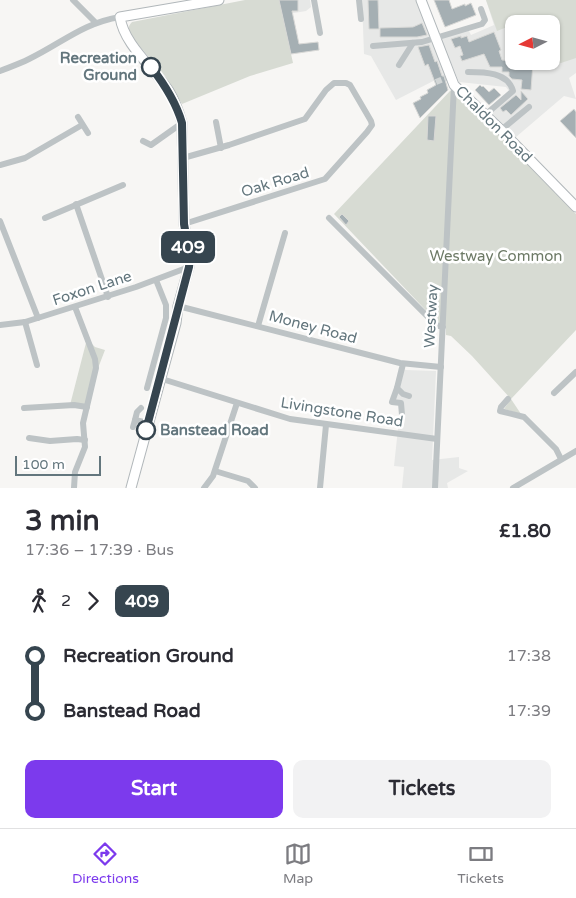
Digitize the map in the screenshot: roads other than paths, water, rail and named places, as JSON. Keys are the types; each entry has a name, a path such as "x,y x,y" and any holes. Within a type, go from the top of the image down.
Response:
{"main road":[{"path":"131,488 176,323 178,306 190,257 184,224 182,123 178,108 168,91 128,38 120,17 171,4 219,0"},
{"name":"Chaldon Road","path":"420,0 448,76 454,85 502,130 576,207"}],"street":[{"path":"73,0 96,23"},
{"path":"314,0 320,33"},
{"path":"359,0 361,19"},
{"path":"373,46 413,43 482,24 485,20 481,9"},
{"path":"0,71 29,59 96,23 120,17"},
{"path":"399,65 413,43"},
{"path":"468,72 486,72 504,78 511,84 513,91 485,115"},
{"name":"Oak Road","path":"184,224 325,179 372,125 350,85 334,83 326,90 306,119 221,148"},
{"name":"Westway","path":"435,488 454,85"},
{"path":"502,130 529,107"},
{"path":"78,117 88,133"},
{"path":"183,158 221,148 216,122"},
{"path":"143,141 151,145 182,123"},
{"path":"0,165 25,158 82,125"},
{"path":"46,218 123,185"},
{"path":"76,204 108,297"},
{"path":"330,218 436,325 443,327"},
{"path":"0,220 38,318"},
{"path":"258,326 285,233"},
{"name":"Foxon Lane","path":"0,325 25,322 108,297 189,267"},
{"path":"147,388 166,318 166,305 156,280"},
{"name":"Money Road","path":"178,306 404,364 441,367"},
{"path":"74,488 75,472 83,454 85,440 84,423 95,376 95,359 75,307"},
{"path":"25,322 37,365"},
{"path":"402,414 401,403 392,402 404,364"},
{"path":"554,393 576,372"},
{"name":"Livingstone Road","path":"160,378 290,420 437,439"},
{"path":"397,388 403,394 409,396"},
{"path":"508,399 498,411 524,417 556,449 561,459"},
{"path":"204,488 215,471 237,403"},
{"path":"24,408 74,405 87,407"},
{"path":"142,408 138,412 134,423 148,423"},
{"path":"326,425 320,488 329,488"},
{"path":"29,438 50,441 85,440"},
{"path":"513,488 576,451"},
{"path":"215,471 248,481 255,488"}],"tunnel":[{"path":"436,82 446,78"}],"place":[{"name":"Recreation Ground","path":"151,67"},
{"name":"Banstead Road","path":"146,430"}],"park label":[{"name":"Westway Common","path":"496,256"}]}
